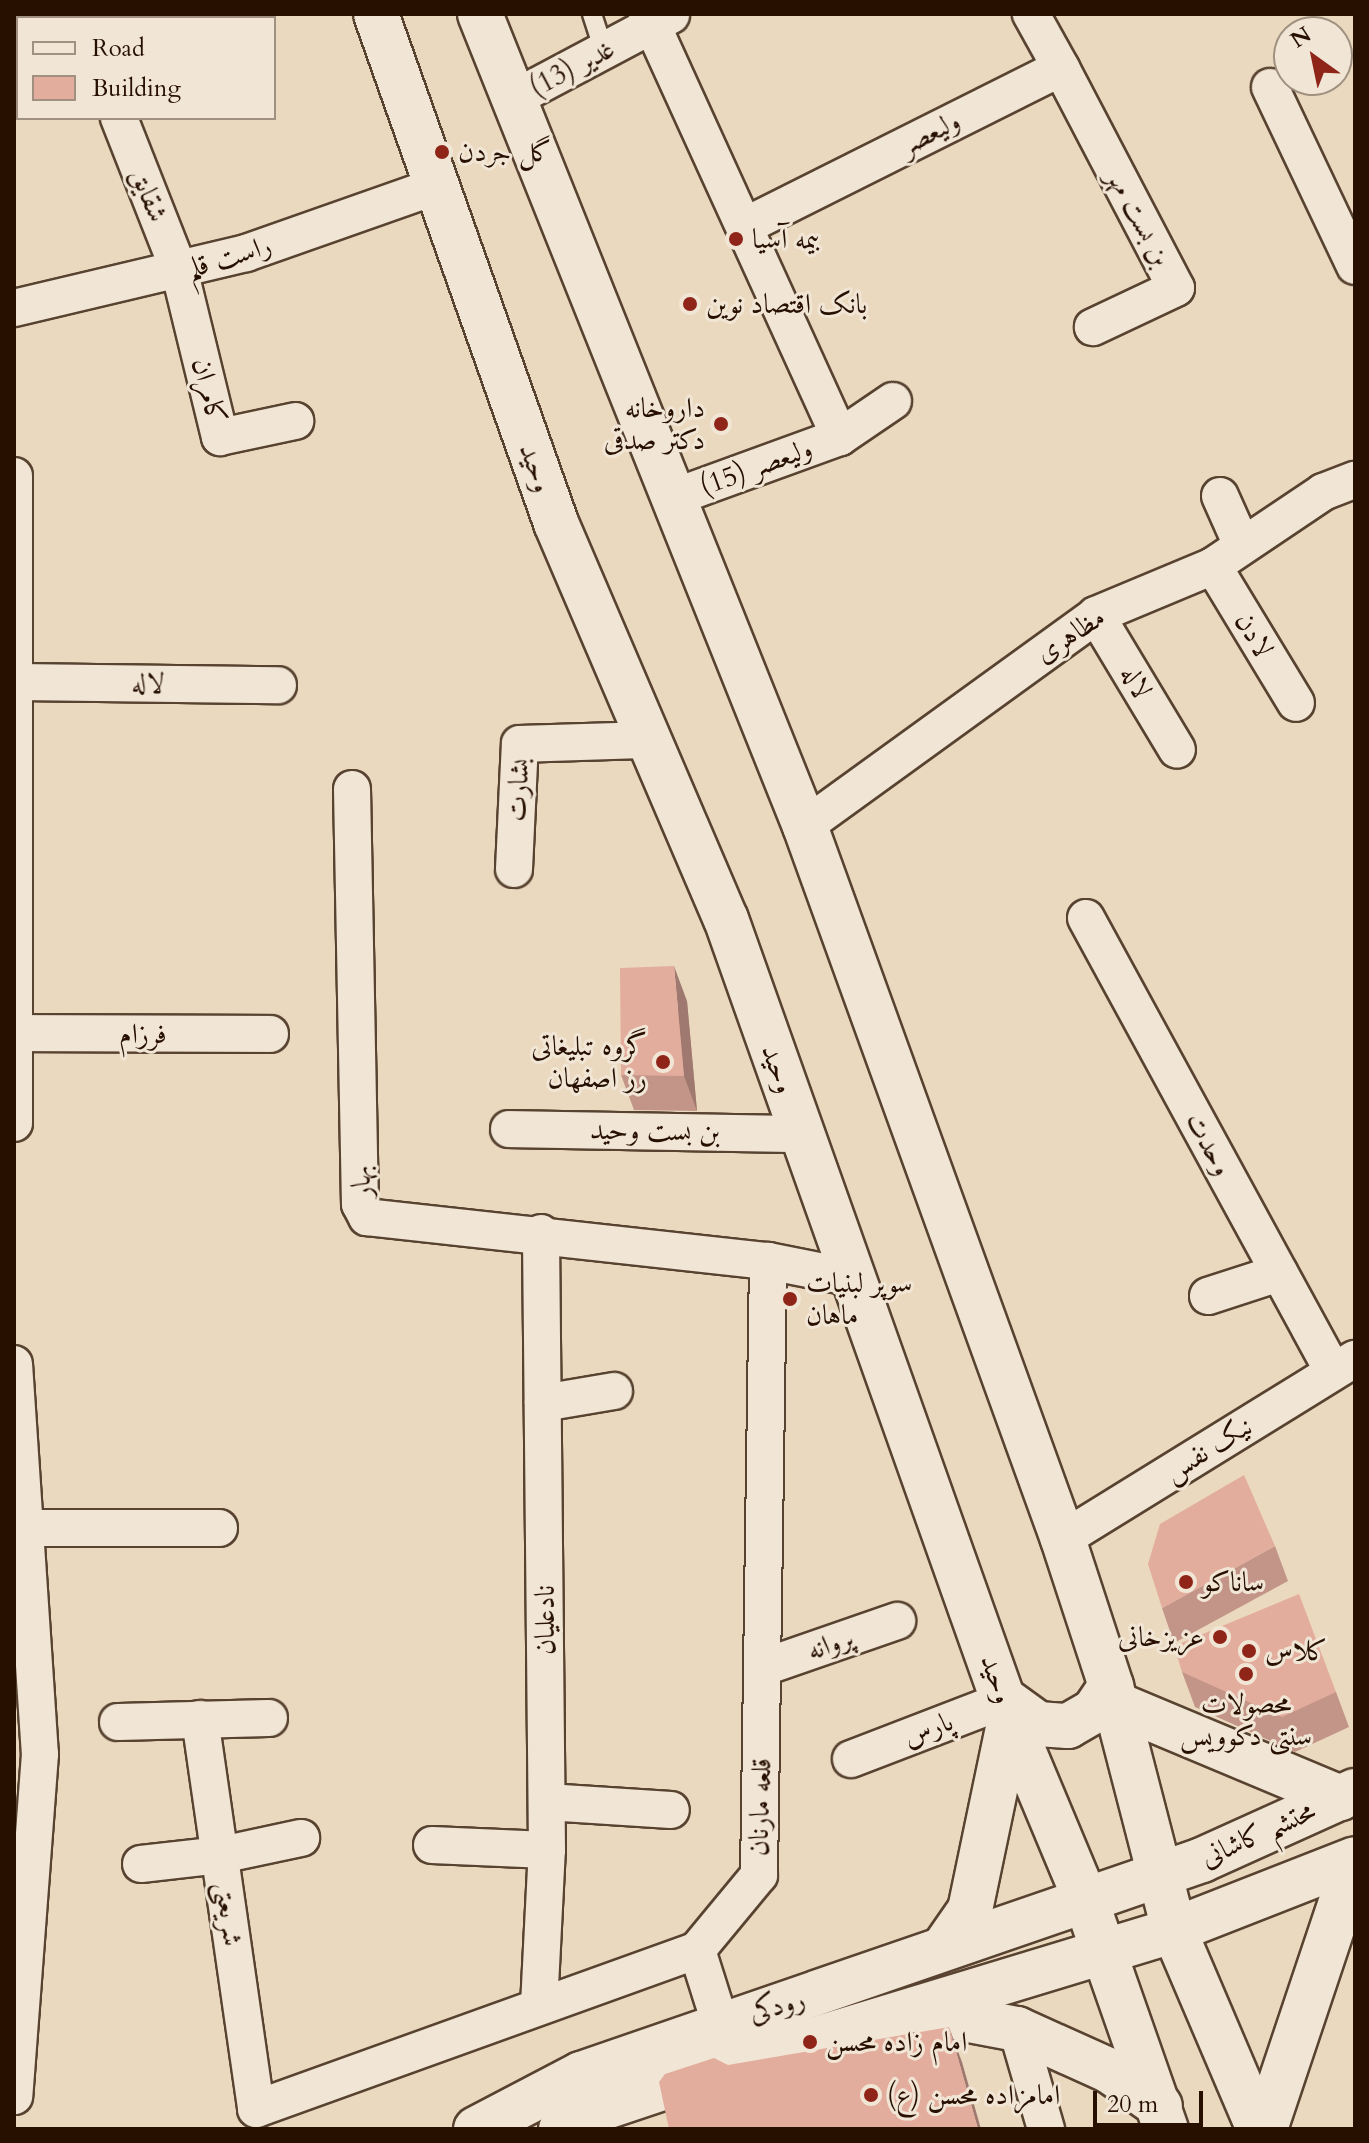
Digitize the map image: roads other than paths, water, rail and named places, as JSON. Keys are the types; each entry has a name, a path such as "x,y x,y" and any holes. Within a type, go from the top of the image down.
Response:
{"main road":[{"name":"وحید","path":"376,14 556,523 726,919 1008,1710 1085,1898 1163,2118"},
{"path":"491,23 513,99 805,826 1063,1539 1111,1694 1174,1930 1262,2129"},
{"path":"945,1946 970,1910 1008,1710 1038,1724 1068,1726 1094,1711 1111,1694"},
{"path":"1111,1694 1348,1794"},
{"name":"محتشم کاشانی","path":"1085,1898 1159,1874 1348,1794"},
{"path":"1262,2129 1355,1859"},
{"name":"محتشم کاشانی","path":"1103,1953 1174,1930 1355,1859"},
{"name":"رودکی","path":"476,2129 581,2074 720,2023 828,1992 945,1946 1085,1898"},
{"name":"رودکی","path":"561,2129 600,2109 1103,1953"},
{"path":"912,2010 1017,2029 1108,2070 1163,2118"}],"street":[{"path":"1031,14 1061,68"},
{"name":"غدیر (13)","path":"513,99 604,51 657,17"},
{"path":"657,17 745,226 840,437"},
{"name":"ولیعصر","path":"745,226 1061,68"},
{"name":"بن بست مهر","path":"1061,68 1176,288 1093,327"},
{"path":"1270,87 1355,266"},
{"name":"شقایق","path":"120,120 180,273"},
{"name":"راست قلم","path":"14,308 180,273 439,185"},
{"name":"کامران","path":"180,273 220,437 295,421"},
{"name":"ولیعصر (15)","path":"672,498 840,437 893,401"},
{"path":"14,476 14,1123"},
{"name":"مظاهری","path":"805,826 1096,615 1213,566 1241,543 1323,492 1355,480"},
{"path":"1220,496 1241,543"},
{"name":"لادن","path":"1213,566 1296,703"},
{"name":"لاله","path":"1096,615 1177,750"},
{"name":"لاله","path":"16,682 278,685"},
{"name":"بشارت","path":"514,869 520,744 649,740"},
{"name":"بهار","path":"352,789 360,1204 367,1217 379,1221 541,1233 768,1261"},
{"name":"وحدت","path":"1086,918 1279,1273 1344,1365"},
{"name":"فرزام","path":"15,1033 270,1034"},
{"name":"بن بست وحید","path":"509,1129 802,1134"},
{"name":"نادعلیان","path":"539,2006 547,1850 541,1233"},
{"path":"768,1261 854,1278"},
{"name":"قلعه مارنان","path":"697,1950 759,1875 768,1261"},
{"path":"1208,1296 1279,1273"},
{"path":"14,1364 24,1686 40,1754 21,1874 14,2096"},
{"name":"نیک نفس","path":"1063,1539 1344,1365"},
{"path":"543,1403 614,1391"},
{"path":"21,1528 219,1528"},
{"name":"پروانه","path":"764,1667 897,1621"},
{"name":"پارس","path":"851,1759 1008,1710"},
{"path":"118,1722 269,1718"},
{"name":"شریعتی","path":"200,1719 221,1855 249,2119"},
{"path":"547,1802 671,1810"},
{"path":"141,1864 221,1855 301,1838"},
{"path":"432,1845 547,1850"},
{"path":"249,2119 539,2006 697,1950 720,2023"},
{"path":"1017,2029 1046,2129"}],"lane":[{"path":"592,14 604,51"}],"place":[{"name":"گل جردن","path":"442,152"},
{"name":"بیمه آسیا","path":"736,239"},
{"name":"بانک اقتصاد نوین","path":"690,304"},
{"name":"داروخانه دکتر صدقی","path":"721,424"},
{"name":"گروه تبلیغاتی رز اصفهان","path":"663,1062"},
{"name":"سوپر لبنیات ماهان","path":"790,1299"},
{"name":"ساناکو","path":"1186,1582"},
{"name":"عزیزخانی","path":"1220,1637"},
{"name":"کلاس","path":"1249,1651"},
{"name":"محصولات سنتی دکوویس","path":"1246,1674"},
{"name":"امام زاده محسن","path":"810,2042"},
{"name":"امامزاده محسن (ع)","path":"871,2095"}]}
